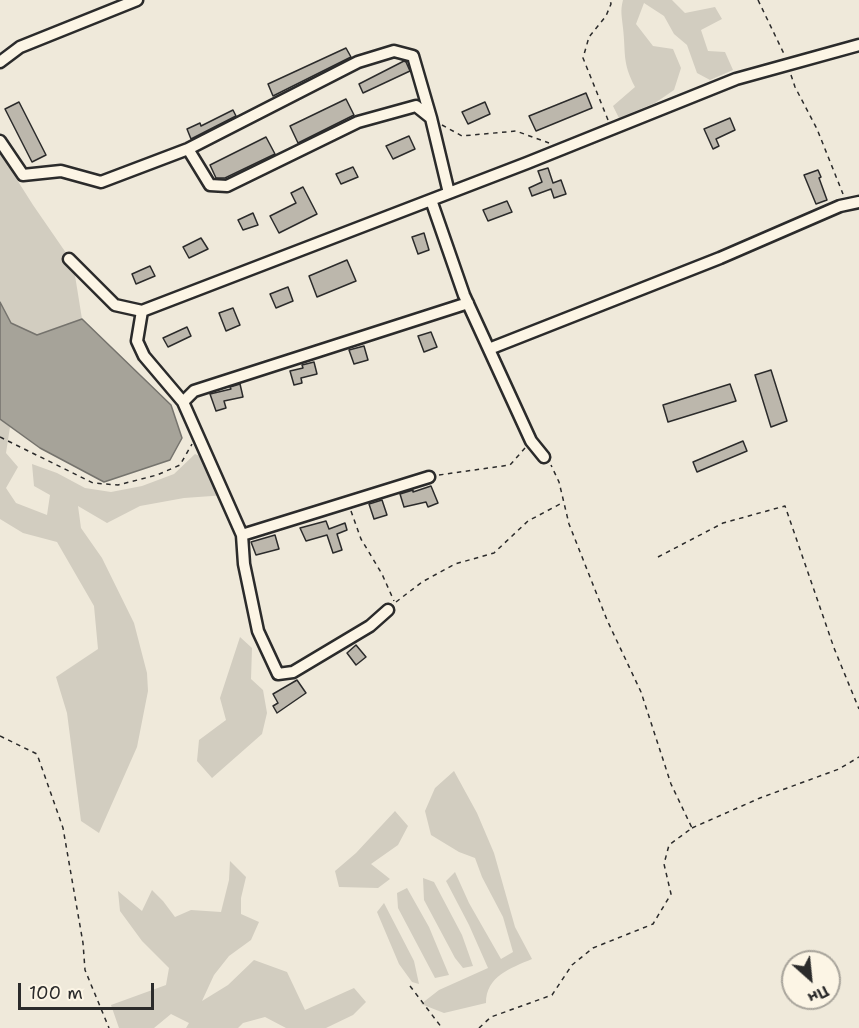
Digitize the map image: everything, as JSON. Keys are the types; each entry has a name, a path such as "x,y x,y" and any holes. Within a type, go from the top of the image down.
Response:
{"street":[{"path":"0,62 21,47 137,0"},
{"path":"69,259 115,305 142,310 449,193 736,79 859,45"},
{"path":"0,141 22,175 61,171 101,182 188,149 358,62 394,51 413,56 449,193"},
{"path":"188,149 210,186 226,186 358,122 416,106 431,118"},
{"path":"431,200 468,303 531,441 544,457"},
{"path":"489,349 720,258 847,204 859,202"},
{"path":"183,402 194,391 468,303"},
{"path":"142,310 137,341 144,356 183,402 242,535 244,564 258,631 278,674 293,672 370,626 388,610"},
{"path":"242,535 429,477"}],"path":[{"path":"610,0 611,4 606,16 589,37 583,58 611,129"},
{"path":"758,0 780,43 795,87 817,129 847,204"},
{"path":"431,118 462,136 516,131 564,148"},
{"path":"0,437 93,483 118,485 157,475 180,465 197,436"},
{"path":"429,477 510,465 531,441"},
{"path":"544,457 554,468 569,524 607,620 641,692 671,784 692,828"},
{"path":"348,501 361,539 382,574 395,603 422,582 455,564 494,553 528,522 563,502"},
{"path":"658,557 723,523 785,506 834,648 859,709"},
{"path":"0,736 37,754 63,828 83,944 85,970 109,1028"},
{"path":"479,1028 491,1017 552,995 572,965 593,948 653,924 671,894 664,864 669,845 692,828 760,798 839,769 859,757"},
{"path":"410,986 442,1028"}],"shaded area":[{"path":"623,0 672,0 685,13 715,7 722,19 701,30 708,51 725,52 733,70 710,80 697,73 687,45 674,34 664,16 644,3 636,24 653,46 673,49 681,68 674,90 655,103 619,118 613,106 635,87 625,58"},
{"path":"0,153 73,263 82,319 37,335 11,323 0,302"},
{"path":"0,302 11,323 37,335 82,319 171,405 182,438 170,460 104,482 40,448 0,419"},
{"path":"0,419 10,427 6,453 18,467 6,488 16,503 47,515 50,495 34,486 32,464 57,473 85,488 111,492 142,486 174,474 195,454 216,463 226,495 184,498 140,506 107,523 78,506 81,528 102,558 134,623 147,673 148,691 137,747 99,833 81,821 67,713 56,677 98,649 94,606 57,542 23,533 0,519"},
{"path":"240,637 252,648 251,679 263,690 267,713 262,734 212,778 197,761 199,740 226,720 220,698"},
{"path":"454,771 477,813 494,853 515,927 532,959 501,974 490,986 486,1003 444,1013 421,1004 439,990 488,968 446,881 455,872 469,903 501,959 513,952 503,917 482,877 475,858 459,852 431,835 425,811 435,788"},
{"path":"395,811 408,826 398,845 371,864 390,879 378,888 339,887 335,871 356,853"},
{"path":"230,861 246,877 241,898 241,914 259,922 251,940 229,956 214,975 202,1001 228,985 254,960 287,972 305,1010 354,988 366,1002 353,1015 326,1028 286,1028 265,1017 243,1023 238,1028 186,1028 189,1023 171,1014 154,1028 119,1028 111,1005 166,985 169,968 142,941 120,911 118,891 142,911 152,890 175,917 191,910 221,912 229,880"},
{"path":"423,878 434,882 462,935 473,966 463,968 455,958 424,900"},
{"path":"407,888 429,927 449,975 435,978 398,908 397,893"},
{"path":"384,903 414,961 419,984 412,982 399,964 377,912"}],"building":[{"path":"346,48 351,57 273,96 268,84"},
{"path":"404,61 410,71 363,93 359,84"},
{"path":"586,93 592,108 536,131 529,116"},
{"path":"346,99 354,115 298,143 290,126"},
{"path":"19,102 46,155 32,162 5,109"},
{"path":"485,102 490,114 468,124 462,112"},
{"path":"233,110 236,116 191,139 187,129 200,123 201,126"},
{"path":"730,118 735,130 716,139 719,146 713,149 704,129"},
{"path":"409,136 415,149 393,159 386,146"},
{"path":"266,137 275,154 225,178 216,178 210,165"},
{"path":"353,167 358,177 341,184 336,174"},
{"path":"548,168 553,183 561,180 566,194 554,198 551,189 532,196 529,188 542,182 538,171"},
{"path":"818,170 827,200 816,204 804,175"},
{"path":"303,187 317,214 279,233 270,216 296,203 291,193"},
{"path":"507,201 512,212 488,221 483,210"},
{"path":"253,213 258,225 243,230 238,220"},
{"path":"424,233 429,250 418,254 412,237"},
{"path":"201,238 208,249 189,258 183,247"},
{"path":"347,260 356,281 317,297 309,276"},
{"path":"150,266 155,276 136,284 132,274"},
{"path":"288,287 293,301 276,308 270,294"},
{"path":"233,308 240,325 226,331 219,313"},
{"path":"187,327 191,336 168,347 163,338"},
{"path":"431,332 437,347 424,352 418,336"},
{"path":"364,346 368,360 354,364 349,350"},
{"path":"314,362 317,374 301,378 302,383 294,385 290,371"},
{"path":"771,370 787,421 771,427 755,375"},
{"path":"240,384 243,397 224,401 226,408 216,411 210,394 231,389 230,387"},
{"path":"730,384 736,401 668,422 663,405"},
{"path":"743,441 747,451 697,472 693,462"},
{"path":"431,486 438,503 428,507 426,502 404,507 400,494"},
{"path":"382,500 387,515 374,519 369,504"},
{"path":"326,521 329,529 345,523 347,530 337,534 342,550 333,553 327,535 306,541 300,528"},
{"path":"275,535 279,549 256,555 251,542"},
{"path":"356,645 366,657 356,665 347,653"},
{"path":"297,680 306,693 277,713 273,706 278,703 273,694"}]}
